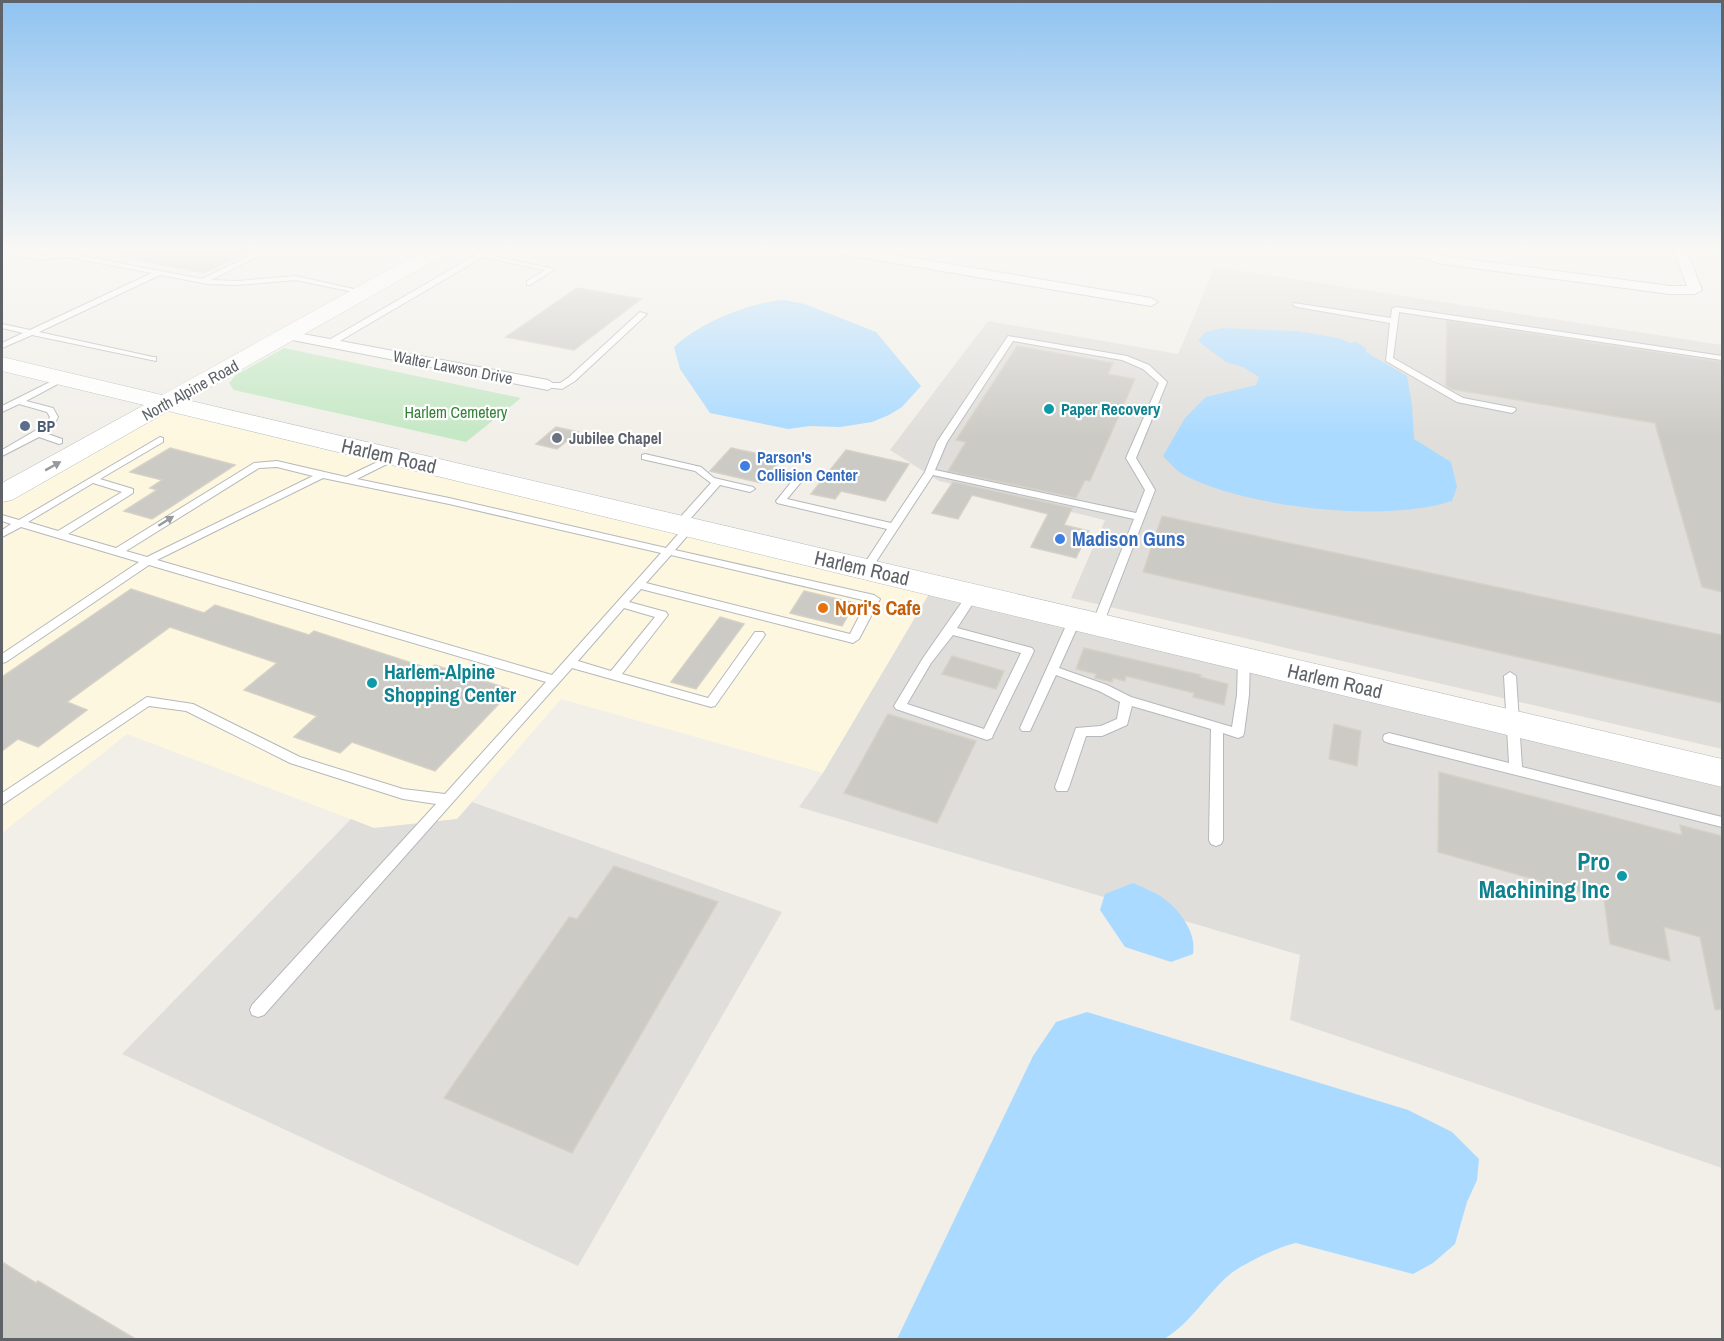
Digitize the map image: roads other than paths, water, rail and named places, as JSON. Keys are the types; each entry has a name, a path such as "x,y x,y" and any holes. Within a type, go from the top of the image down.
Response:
{"main road":[{"name":"North Alpine Road","path":"2,494 154,400 314,312"},
{"name":"North Alpine Road","path":"2,472 48,438 154,400 287,335 321,312"},
{"name":"Harlem Road","path":"2,364 1722,773"}],"street":[{"name":"Walter Lawson Drive","path":"287,335 548,385"}],"lane":[{"path":"2,346 76,312"},
{"path":"330,343 384,312"},
{"path":"1333,312 1394,321"},
{"path":"1396,312 1389,359 1460,400 1512,410"},
{"path":"1413,312 1722,358"},
{"path":"548,385 562,386 572,379 593,357 643,314"},
{"path":"2,326 153,359"},
{"path":"866,569 930,472 942,442 1011,338 1124,358 1146,367 1162,382 1131,458 1150,490 1140,517 1087,622 1053,670 1026,728"},
{"path":"2,409 63,378"},
{"path":"2,453 48,438 49,427 54,417 50,411 17,401"},
{"path":"2,534 160,441"},
{"path":"348,480 394,457"},
{"path":"645,457 698,469 711,480 750,489"},
{"path":"117,552 256,465 277,464 365,486 448,501 874,599 853,639 639,585"},
{"path":"930,472 1140,517"},
{"path":"2,659 147,561 322,475"},
{"path":"801,476 781,501 893,527"},
{"path":"58,536 130,491 92,480"},
{"path":"258,1010 667,553 717,482"},
{"path":"2,518 555,680"},
{"path":"950,630 1028,651 987,735 900,706 927,661 973,594"},
{"path":"614,675 662,615 622,604"},
{"path":"570,663 711,703 759,635"},
{"path":"1053,670 1104,688 1127,700 1238,732 1243,694 1244,659"},
{"path":"1510,676 1516,769"},
{"path":"1062,787 1081,731 1102,731 1123,722 1127,700"},
{"path":"2,800 147,702 189,707 295,760 403,794 448,800"},
{"path":"1216,840 1217,726"},
{"path":"1389,738 1722,822"}],"water":[{"path":"735,312 824,312 876,332 921,386 902,407 889,415 872,422 840,427 810,426 788,429 710,413 680,369 674,347 697,330"},
{"path":"1223,328 1296,331 1339,338 1350,343 1356,342 1366,348 1366,352 1407,376 1414,439 1451,462 1457,487 1452,501 1424,508 1391,511 1316,509 1243,496 1211,486 1178,471 1163,456 1185,418 1206,397 1256,385 1259,377 1243,367 1226,362 1198,341 1205,332"},
{"path":"1133,883 1160,896 1181,915 1190,930 1194,946 1193,954 1171,962 1125,947 1100,910 1105,894"},
{"path":"1087,1012 1408,1110 1452,1132 1479,1159 1477,1180 1467,1202 1455,1244 1433,1263 1413,1274 1296,1243 1289,1245 1252,1261 1229,1275 1183,1325 1164,1339 897,1339 1033,1056 1056,1022"}],"place":[{"name":"Paper Recovery","path":"1049,409"},
{"name":"BP","path":"25,426"},
{"name":"Jubilee Chapel","path":"557,438"},
{"name":"Parson's Collision Center","path":"745,466"},
{"name":"Madison Guns","path":"1060,539"},
{"name":"Nori's Cafe","path":"823,608"},
{"name":"Harlem-Alpine Shopping Center","path":"372,683"},
{"name":"Pro Machining Inc","path":"1622,876"}],"park label":[{"name":"Harlem Cemetery","path":"456,412"}]}
